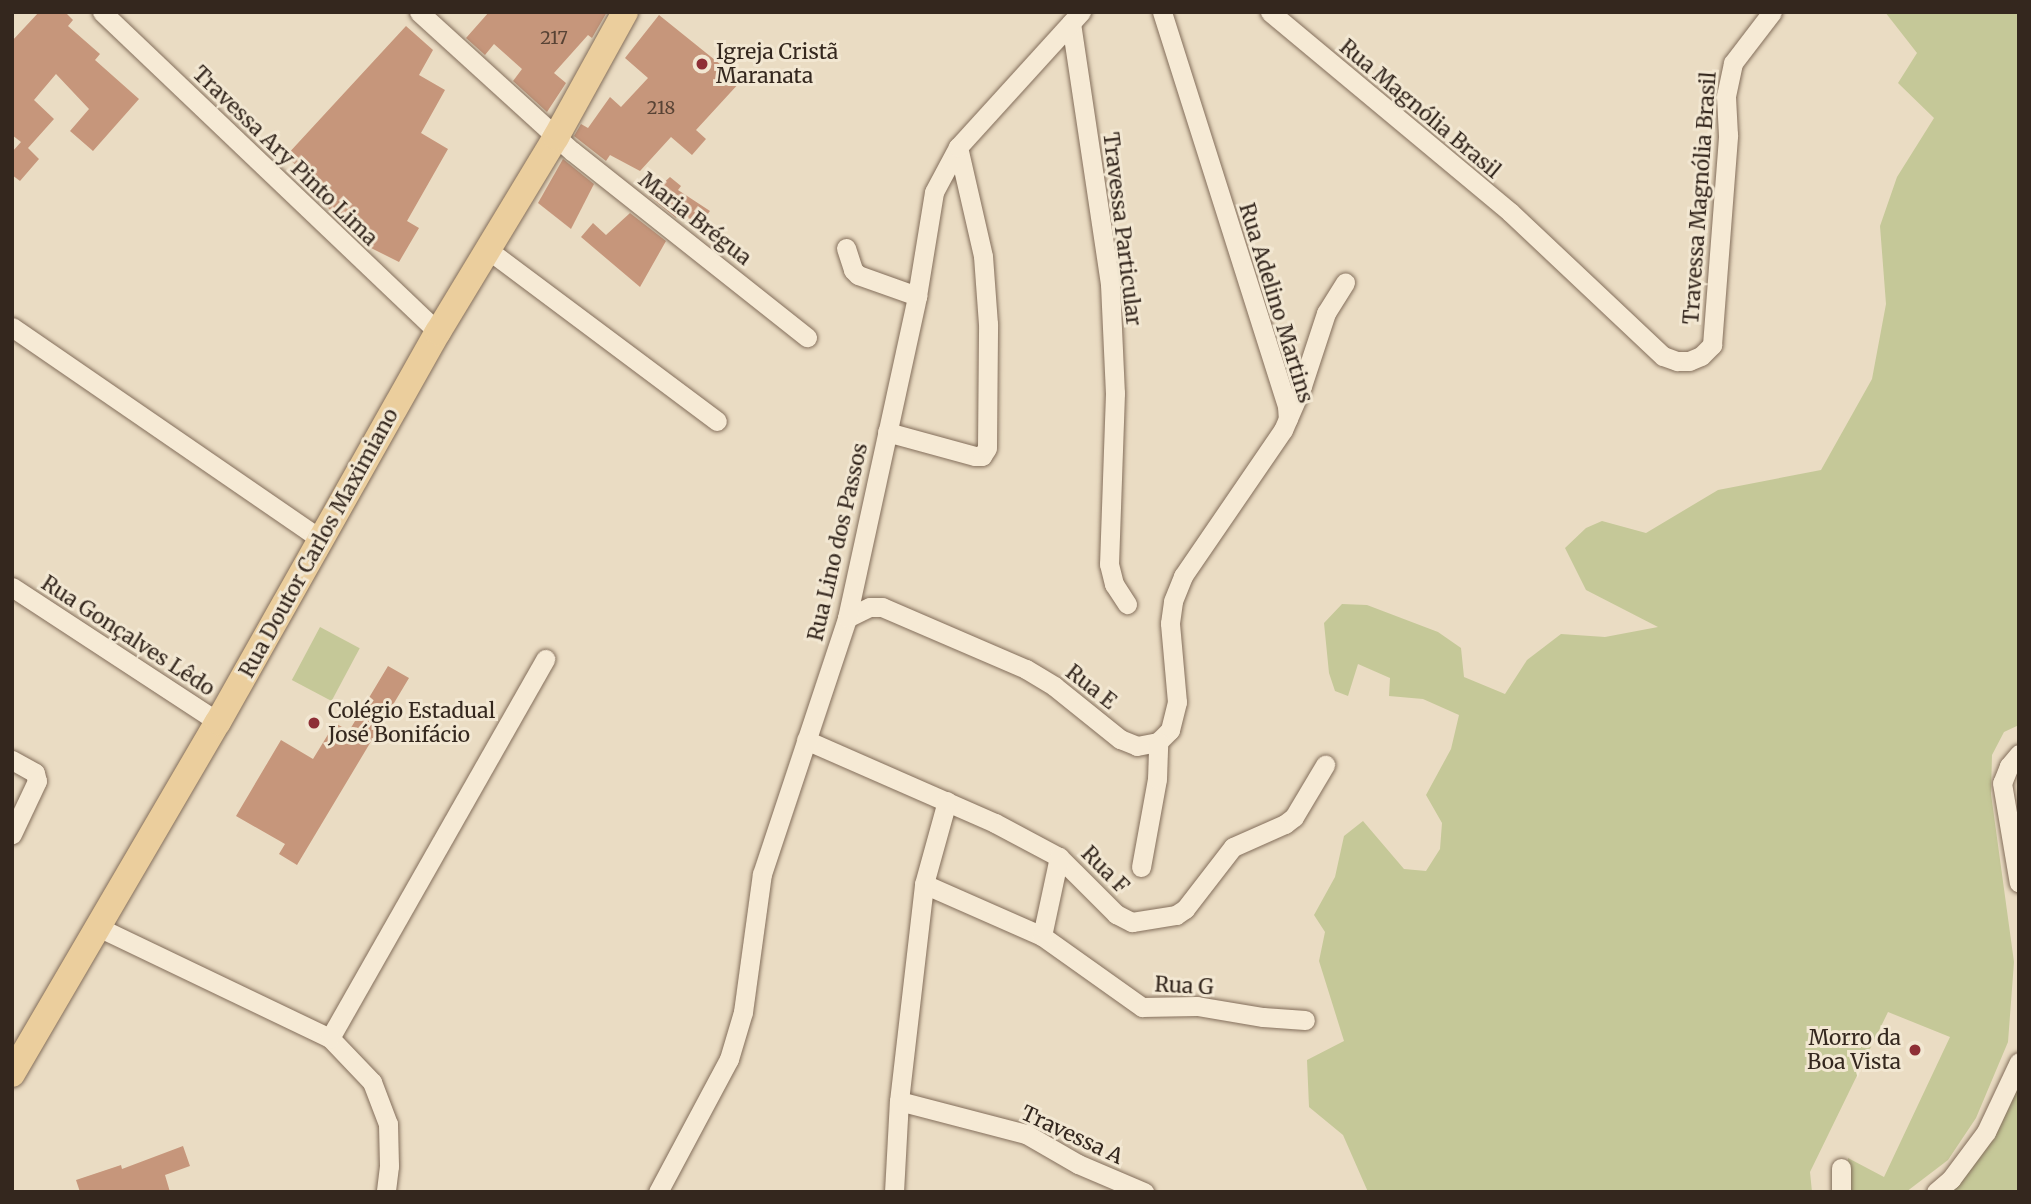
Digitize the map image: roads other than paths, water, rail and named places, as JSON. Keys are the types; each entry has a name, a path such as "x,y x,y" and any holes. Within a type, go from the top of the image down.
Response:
{"main road":[{"name":"Rua Doutor Carlos Maximiano","path":"12,1074 218,722 438,332 555,137 625,12"}],"street":[{"name":"Travessa Ary Pinto Lima","path":"102,12 438,332"},
{"name":"Maria Brégua","path":"419,12 555,137 807,337"},
{"name":"Rua Adelino Martins","path":"1158,742 1170,730 1177,702 1170,623 1173,601 1183,576 1288,419 1287,406 1162,12"},
{"name":"Travessa Magnólia Brasil","path":"1510,212 1663,356 1689,361 1701,356 1712,345 1728,135 1726,96 1733,64 1772,12"},
{"name":"Rua Magnólia Brasil","path":"1283,17 1510,212"},
{"name":"Rua Lino dos Passos","path":"657,1192 729,1059 747,995 765,862 847,618 917,296 934,192 958,148 1076,18"},
{"name":"Travessa Particular","path":"1076,18 1110,284 1115,393 1109,564 1114,584 1127,604"},
{"path":"887,432 982,456 987,448 988,324 983,256 958,148"},
{"path":"846,247 853,270 858,275 917,296"},
{"path":"487,249 717,421"},
{"path":"1288,419 1326,313 1345,283"},
{"path":"12,327 322,540"},
{"path":"857,573 882,607"},
{"name":"Rua Gonçalves Lêdo","path":"12,587 218,722"},
{"path":"847,618 870,607 882,607"},
{"name":"Rua E","path":"882,607 1026,669 1054,686 1120,739 1137,746 1158,742"},
{"path":"330,1038 545,659"},
{"name":"Rua F","path":"806,740 947,801 1059,857 1125,920 1132,922 1176,915 1200,892 1220,860 1233,847 1286,824 1294,817 1325,765"},
{"path":"1141,867 1157,779 1158,742"},
{"path":"2019,754 2009,766 2002,783 2019,883"},
{"path":"12,760 35,774 36,785 12,834"},
{"path":"894,1192 899,1101 924,884 947,801"},
{"path":"1042,936 1059,857"},
{"name":"Rua G","path":"924,884 1042,936 1142,1007 1197,1006 1263,1017 1305,1020"},
{"path":"98,927 330,1038 372,1082 388,1124 389,1166 386,1192"},
{"path":"1936,1192 1951,1179 1986,1132 2019,1062"},
{"name":"Travessa A","path":"899,1101 1026,1134 1078,1164 1144,1192"},
{"path":"1841,1168 1841,1192"}],"place":[{"name":"Igreja Cristã Maranata","path":"702,64"},
{"name":"Colégio Estadual José Bonifácio","path":"314,723"},
{"name":"Morro da Boa Vista","path":"1915,1050"}]}
